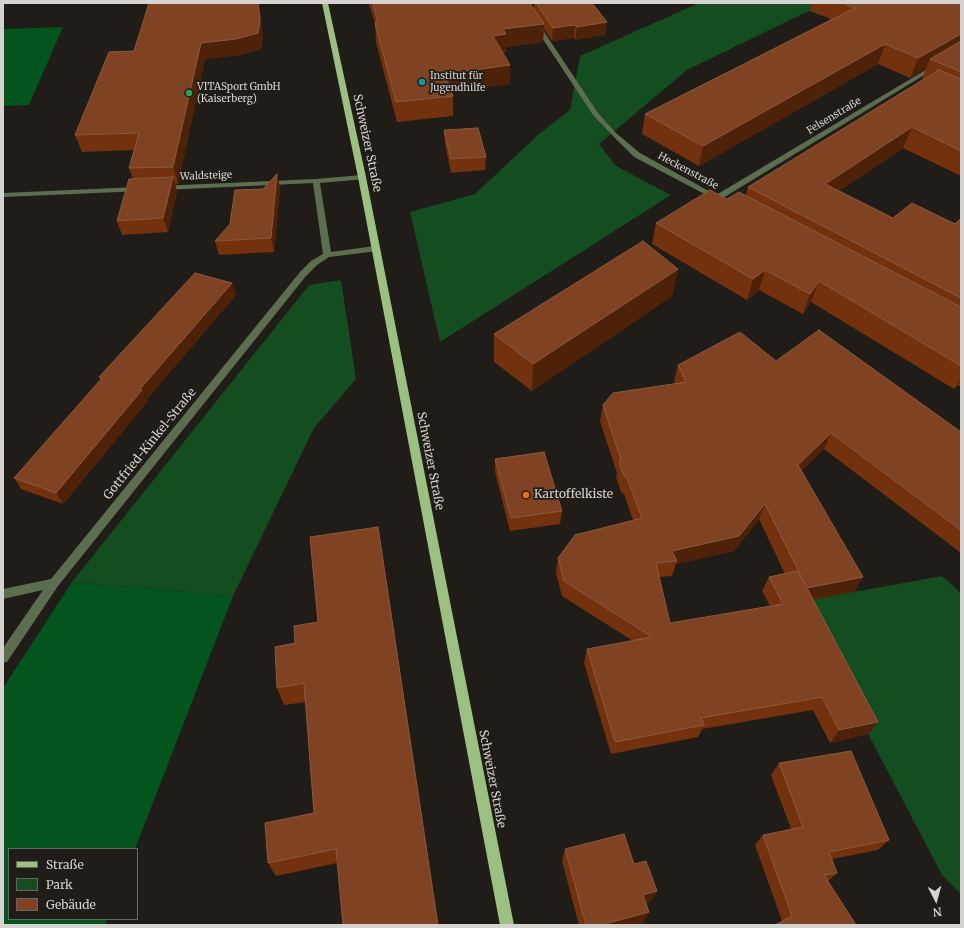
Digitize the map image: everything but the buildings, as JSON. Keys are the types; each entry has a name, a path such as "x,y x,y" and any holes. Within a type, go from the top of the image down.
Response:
{"main road":[{"name":"Schweizer Straße","path":"325,3 362,177 507,925"}],"street":[{"name":"Heckenstraße","path":"522,3 595,114 614,134 637,155 720,200"},
{"name":"Felsenstraße","path":"720,200 917,81 941,63"},
{"name":"Waldsteige","path":"3,196 316,181 362,177"},
{"path":"316,181 327,255"},
{"name":"Gottfried-Kinkel-Straße","path":"3,658 54,583 303,274 314,263 327,255 375,248"},
{"path":"3,594 54,583"}],"green space":[{"path":"699,3 825,3 687,70 599,144 616,166 671,195 440,342 410,212 475,194 539,134 570,110 580,56"},
{"path":"63,27 29,105 3,106 3,29"},
{"path":"341,280 356,379 314,428 233,596 72,582 309,285"},
{"path":"942,576 961,593 961,894 942,875 799,602"},
{"path":"72,582 233,596 135,848 8,848 8,920 107,920 105,925 3,925 3,688"}],"place":[{"name":"Institut für Jugendhilfe","path":"422,82"},
{"name":"VITASport GmbH (Kaiserberg)","path":"189,93"},
{"name":"Kartoffelkiste","path":"526,495"}]}
